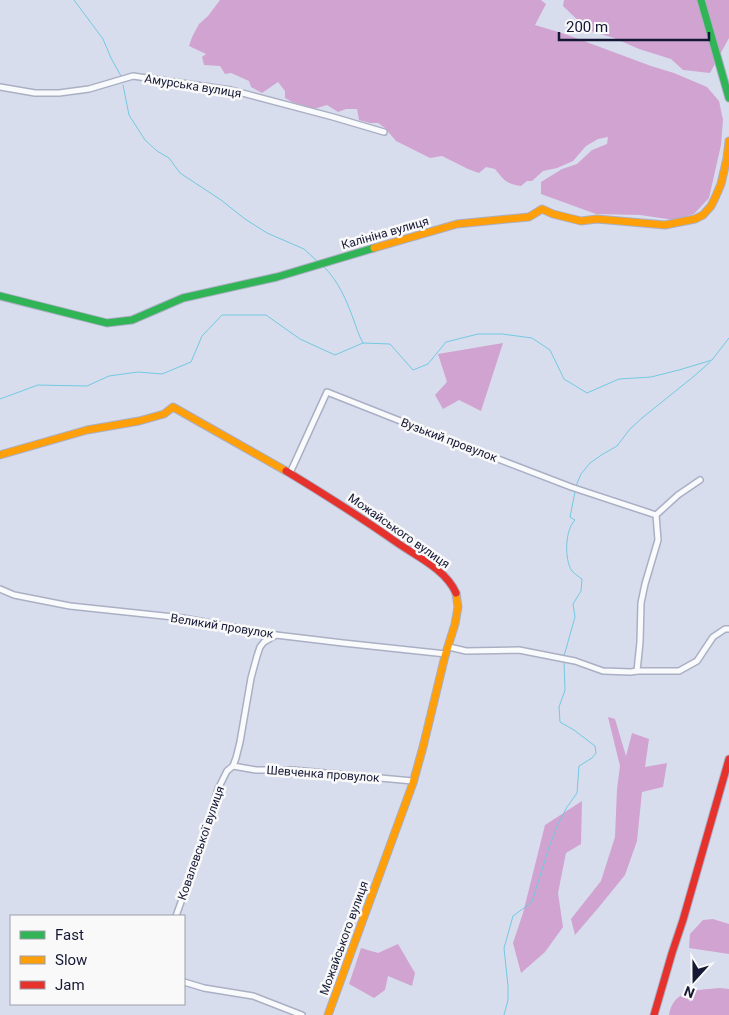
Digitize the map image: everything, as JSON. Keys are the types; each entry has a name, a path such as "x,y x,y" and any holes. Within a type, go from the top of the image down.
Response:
{"street":[{"path":"701,0 729,98"},
{"name":"Амурська вулиця","path":"0,87 35,93 59,93 89,89 133,76 231,90 384,132"},
{"name":"Калініна вулиця","path":"0,296 107,323 132,320 183,298 278,277 457,224 529,217 542,209 553,214 581,221 597,219 665,225 695,219 703,215 716,198 727,158 729,141"},
{"name":"Вузький провулок","path":"290,473 328,392 571,487 656,515"},
{"name":"Можайського вулиця","path":"0,455 87,430 139,421 164,414 173,407 290,473 372,525 446,577 456,592 458,606 455,626 408,800 328,1015"},
{"path":"637,671 641,603 658,540 656,515 678,495 700,480"},
{"name":"Великий провулок","path":"0,590 14,595 70,606 183,618 276,634 353,644 466,651 519,650 575,661 603,671 680,671 697,661 713,637 725,629 729,629"},
{"name":"Ковалевської вулиця","path":"176,915 200,849 218,789 227,771 233,766 240,742 251,678 260,647 276,634"},
{"path":"654,1015 729,759"},
{"name":"Шевченка провулок","path":"233,766 256,770 293,770 413,781"},
{"path":"185,982 204,988 253,996 302,1015"}],"shaded area":[{"path":"220,0 541,0 546,4 535,25 674,73 707,87 719,101 723,120 721,145 709,198 694,214 674,220 640,215 596,214 541,194 541,182 562,169 577,164 592,150 607,144 608,137 598,139 586,146 573,161 557,168 543,171 532,181 527,181 521,186 506,181 495,169 486,167 479,173 442,156 430,158 396,141 378,123 359,120 357,109 346,109 338,112 327,105 314,109 292,102 285,98 285,91 278,82 262,93 251,87 249,81 231,73 225,74 220,66 204,65 202,57 206,54 189,46 199,24 208,16"},
{"path":"564,0 729,0 729,38 710,73 683,70 671,59 588,30 563,6"},
{"path":"503,343 481,411 459,400 443,409 435,395 447,382 438,354"},
{"path":"608,717 615,719 626,756 632,733 649,739 645,767 667,763 663,787 642,792 637,841 625,875 575,935 571,919 601,881 615,837 620,766"},
{"path":"582,801 581,844 566,853 558,893 563,927 545,952 521,973 513,943 523,913 545,825"},
{"path":"713,919 729,924 729,954 689,948 690,934 703,920"},
{"path":"398,944 415,973 412,986 388,976 385,990 374,998 349,984 361,948 378,953"},
{"path":"720,988 729,989 729,1015 669,1015 671,1006 688,992"}],"waterway":[{"path":"74,0 103,39 121,76"},
{"path":"123,85 129,115 145,140 157,151 169,158 180,173 221,200 245,219 267,233 304,249 318,262"},
{"path":"323,266 342,291 363,343"},
{"path":"0,399 38,385 87,386 109,376 138,372 162,374 191,362 202,336 222,315 266,315 300,339 335,355 363,343 390,344 413,370 428,364 446,342 478,334 502,334 532,338 550,350 564,379 587,393 619,379 651,377 712,360 729,338"},
{"path":"576,486 581,474 590,463 617,446 630,429 642,418 710,362"},
{"path":"564,656 575,617 573,604 581,591 582,579 569,566 567,552 569,530 575,520 570,517 575,492"},
{"path":"504,1015 508,1000 504,948 513,916 532,902 558,824 577,793 579,766 592,758 596,753 595,746 560,722 559,707 565,690 564,661"}],"traffic: fast":[{"path":"701,0 729,98"},
{"path":"0,296 107,323 132,320 183,298 277,277 374,248"}],"traffic: slow":[{"path":"374,248 457,224 529,217 542,209 553,214 581,221 597,219 665,225 695,219 703,215 715,198 721,184 729,141"},
{"path":"0,455 87,430 139,421 164,414 173,407 286,471"},
{"path":"328,1015 413,783 455,624 458,607 456,593"}],"traffic: jam":[{"path":"286,471 343,506 431,565 446,577 456,593"},
{"path":"654,1015 729,759"}]}
